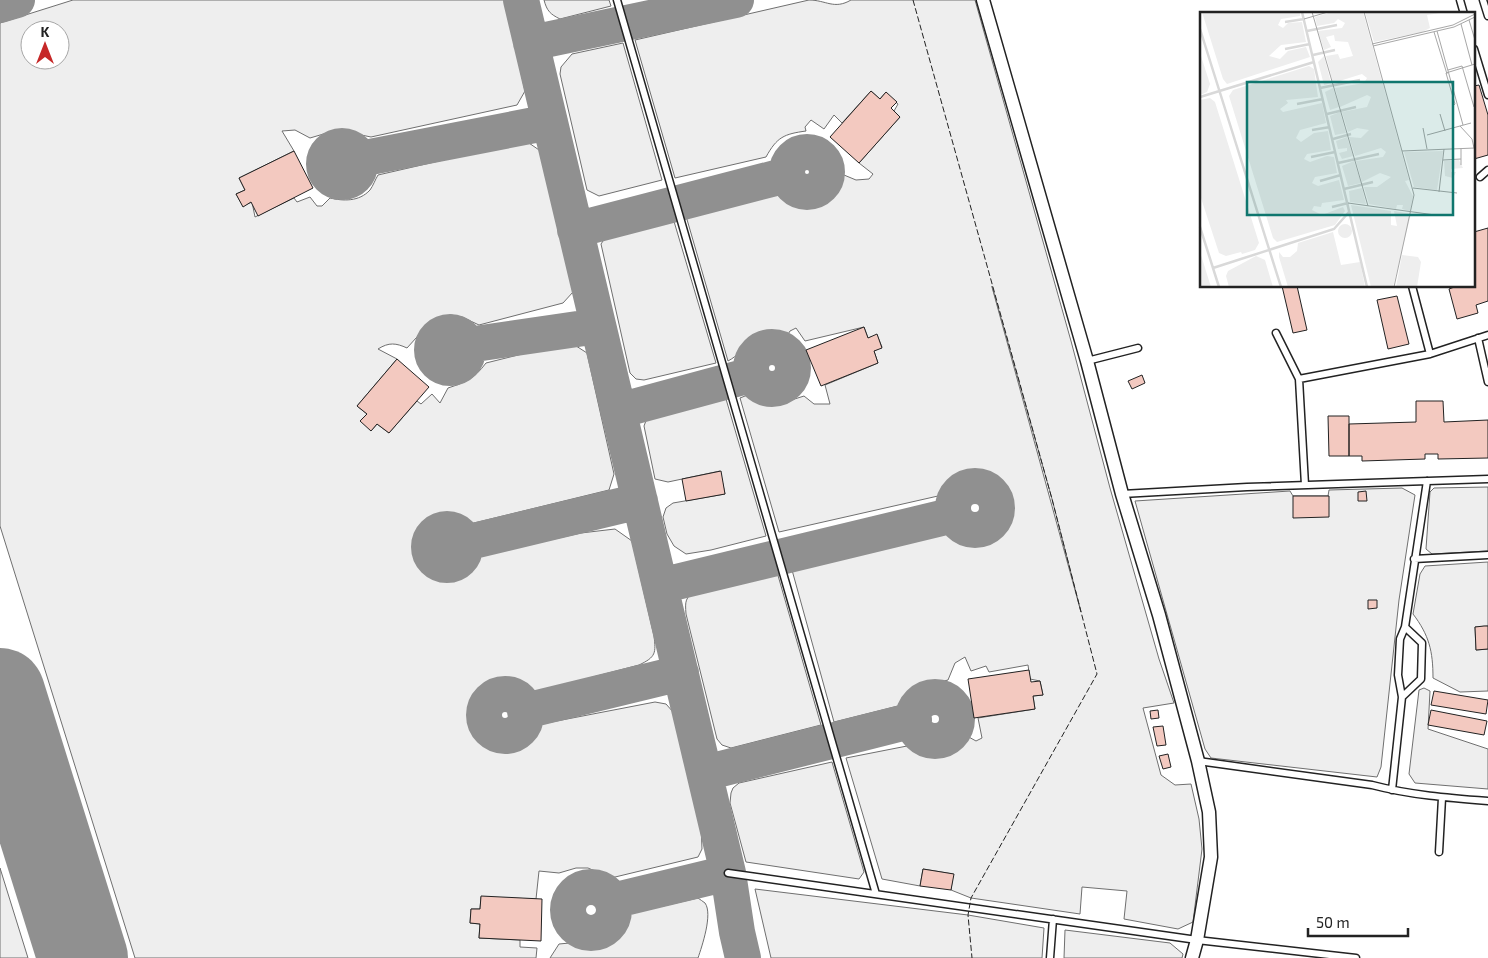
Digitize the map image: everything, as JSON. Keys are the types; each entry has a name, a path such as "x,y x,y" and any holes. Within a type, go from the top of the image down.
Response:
{"street":[{"path":"983,0 1087,361 1122,494 1159,615 1198,761 1209,812 1211,857 1197,940 1192,958"}],"lane":[{"path":"617,0 876,894"},
{"path":"1483,0 1488,16"},
{"path":"1476,56 1488,95"},
{"path":"1480,177 1488,170"},
{"path":"1413,288 1430,354"},
{"path":"1276,333 1299,379 1305,485"},
{"path":"1299,379 1430,354 1488,335"},
{"path":"1478,338 1488,382"},
{"path":"1087,361 1138,348"},
{"path":"1122,494 1305,485 1488,480"},
{"path":"1392,790 1402,697 1398,674 1400,640 1405,627 1427,481"},
{"path":"1414,559 1488,555"},
{"path":"1402,697 1421,679 1422,643 1405,627"},
{"path":"1198,761 1372,785 1442,798 1488,801"},
{"path":"1439,852 1442,798"},
{"path":"728,873 1197,940 1356,958"},
{"path":"1050,958 1052,919"}],"shaded area":[{"path":"73,0 505,0 525,91 517,105 371,137 337,130 310,138 295,130 282,131 294,151 239,178 245,190 236,194 243,206 252,202 255,217 294,198 297,202 310,197 317,206 322,206 330,198 340,200 356,199 370,190 378,175 526,141 542,152 573,292 563,303 479,325 462,317 451,315 440,318 426,327 407,348 392,344 378,349 397,359 357,406 367,414 361,421 372,430 377,424 389,433 417,401 421,404 432,394 440,403 448,388 469,379 478,373 486,363 570,342 587,353 614,474 609,490 470,524 452,515 436,517 424,529 420,538 419,548 415,550 418,562 423,562 428,573 451,578 463,574 477,556 581,533 615,529 632,541 654,636 655,651 652,657 639,665 528,694 509,687 493,687 481,697 475,716 471,717 474,731 479,730 493,744 511,747 526,740 536,725 655,702 666,704 674,713 701,824 702,849 698,857 611,878 588,868 576,868 559,873 539,871 536,899 481,897 480,909 471,909 470,923 480,924 479,938 520,940 520,947 537,948 536,958 135,958 0,526 0,23"},
{"path":"544,0 609,0 611,6 560,19 549,12"},
{"path":"809,0 840,4 851,0 975,0 1071,341 1110,488 1159,659 1174,703 1143,708 1161,775 1175,785 1191,784 1199,819 1202,849 1193,922 1178,929 1124,919 1127,891 1082,887 1080,914 971,898 951,890 953,874 923,869 920,886 882,879 846,758 907,746 928,755 941,754 958,747 967,736 976,741 982,738 978,718 1035,709 1033,696 1043,695 1040,681 1030,679 1028,665 989,672 986,666 971,671 965,657 955,663 948,680 924,686 909,694 898,706 834,722 792,570 952,531 970,537 987,535 1000,525 1004,506 1009,504 1004,492 999,493 993,481 973,475 956,483 944,499 938,496 779,532 740,398 750,394 758,403 782,403 804,396 814,404 830,404 825,385 878,363 874,351 882,347 877,335 868,338 864,327 805,341 796,328 790,331 787,336 764,333 754,336 728,361 686,216 775,194 799,205 810,202 829,191 844,175 856,180 869,179 873,174 859,163 900,117 894,111 898,104 885,93 880,99 871,91 842,123 834,115 824,129 811,120 805,127 806,131 782,138 774,145 766,157 675,178 635,40","holes":["992,286 1052,499 1081,612"]},
{"path":"623,43 662,180 599,196 587,190 560,74 561,67 572,54"},
{"path":"673,218 716,363 644,380 636,379 630,373 601,244 609,232"},
{"path":"726,399 766,536 711,550 686,554 674,546 667,534 663,517 666,508 673,503 725,494 720,471 668,482 655,479 644,426 647,418 655,415"},
{"path":"1488,487 1488,551 1432,554 1426,549 1430,492 1434,488"},
{"path":"1402,488 1415,495 1399,600 1381,767 1377,777 1211,758 1205,749 1135,501 1290,491 1293,496 1328,496 1329,490"},
{"path":"1488,562 1488,626 1475,627 1476,650 1488,649 1488,691 1460,692 1433,678 1429,644 1423,629 1413,614 1420,574 1425,566"},
{"path":"777,572 821,725 731,748 722,745 717,739 686,614 686,600 696,590"},
{"path":"1424,688 1430,691 1428,729 1488,749 1488,789 1415,783 1409,774 1419,690"},
{"path":"832,762 864,872 859,879 746,862 730,803 733,788 739,783"},
{"path":"0,868 28,958 0,958"},
{"path":"755,889 968,915 1044,928 1042,958 771,958"},
{"path":"698,898 705,903 708,915 698,958 550,958 559,944 591,941 609,932 619,916"},
{"path":"1065,930 1170,943 1183,954 1182,958 1064,958"}],"building":[{"path":"1479,85 1488,115 1488,155 1476,158 1476,86"},
{"path":"871,91 880,99 886,92 897,102 891,108 900,117 859,163 830,137"},
{"path":"294,151 313,188 258,216 251,202 243,207 236,194 245,190 239,178"},
{"path":"1488,228 1488,301 1476,305 1478,313 1457,319 1449,289 1476,288 1476,231"},
{"path":"1282,288 1297,288 1307,330 1293,333"},
{"path":"1397,296 1409,344 1388,349 1377,300"},
{"path":"864,327 868,338 877,334 882,348 874,351 878,363 821,386 806,350"},
{"path":"397,359 429,387 389,433 377,424 371,431 360,421 367,414 357,406"},
{"path":"1142,375 1145,383 1132,389 1128,381"},
{"path":"1416,401 1443,401 1444,422 1488,420 1488,458 1438,459 1438,454 1425,454 1425,459 1362,461 1362,456 1349,456 1349,424 1416,422"},
{"path":"1328,416 1349,416 1349,456 1329,456"},
{"path":"721,471 725,494 686,501 682,479"},
{"path":"1366,491 1367,501 1358,501 1358,492"},
{"path":"1293,496 1329,496 1329,517 1293,518"},
{"path":"1368,600 1377,600 1377,608 1368,609"},
{"path":"1488,626 1488,649 1476,650 1475,627"},
{"path":"1029,670 1031,682 1040,681 1043,695 1033,696 1035,709 974,718 968,679"},
{"path":"1434,691 1488,700 1486,714 1431,705"},
{"path":"1158,710 1159,718 1151,719 1150,711"},
{"path":"1431,710 1487,721 1484,735 1428,725"},
{"path":"1163,726 1166,745 1157,746 1153,727"},
{"path":"1168,754 1171,767 1163,769 1159,756"},
{"path":"923,869 954,874 951,890 920,886"},
{"path":"481,896 542,899 541,941 479,938 480,924 470,923 471,909 480,909"}],"taxiway":[{"path":"0,5 17,0"},
{"path":"521,0 728,873 743,958"},
{"path":"531,43 736,0"},
{"path":"360,159 550,122"},
{"path":"342,146 349,147 355,151 359,157 360,164 359,171 355,177 349,181 342,182 335,181 329,177 325,171 324,164 325,157 329,151 335,147 342,146"},
{"path":"811,152 818,155 824,161 827,172 826,180 818,189 811,192 803,192 796,189 788,180 787,168 790,161 799,153 811,152"},
{"path":"575,230 787,175"},
{"path":"468,345 598,326"},
{"path":"450,332 457,333 463,337 467,343 468,350 467,357 463,363 457,367 450,368 443,367 437,363 433,357 432,350 433,343 437,337 443,333 450,332"},
{"path":"776,347 784,350 790,356 793,368 790,380 784,386 768,389 760,386 754,380 751,364 754,356 760,350 776,347"},
{"path":"618,411 751,375"},
{"path":"971,486 979,486 991,492 997,508 991,524 979,530 971,530 959,524 953,512 953,504 959,492 971,486"},
{"path":"465,543 640,501"},
{"path":"660,586 954,515"},
{"path":"447,529 454,530 460,534 464,540 465,547 464,554 460,560 454,564 447,565 440,564 434,560 430,554 429,547 430,540 434,534 440,530 447,529"},
{"path":"525,711 681,673"},
{"path":"505,694 520,700 526,715 520,730 505,736 490,730 484,715 490,700 505,694"},
{"path":"935,697 947,701 953,707 957,719 953,731 947,737 935,741 923,737 917,731 913,719 917,707 923,701 935,697"},
{"path":"705,773 914,720"},
{"path":"612,901 728,873"},
{"path":"591,887 604,891 610,897 614,910 610,923 604,929 591,933 578,929 572,923 568,910 572,897 578,891 591,887"}],"runway":[{"path":"0,693 83,958"}],"fence":[{"path":"913,0 1052,499 1097,674 971,898 968,915 972,958"}]}
